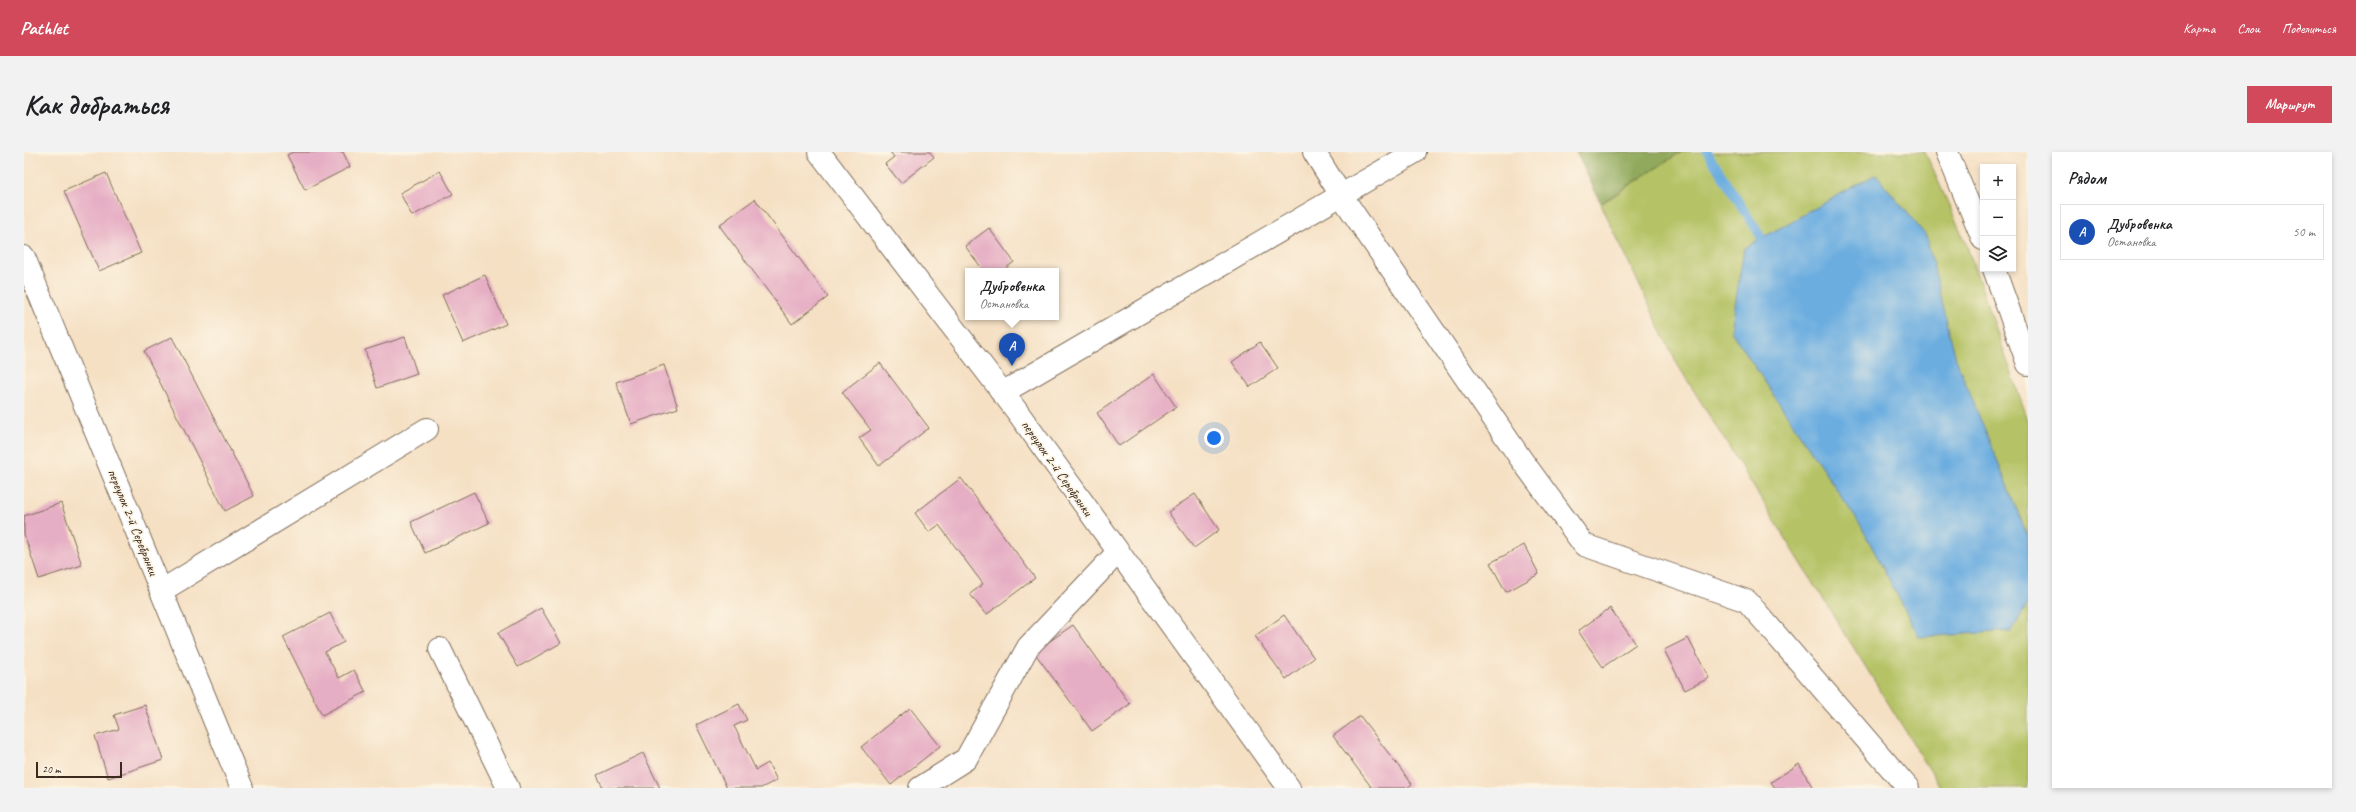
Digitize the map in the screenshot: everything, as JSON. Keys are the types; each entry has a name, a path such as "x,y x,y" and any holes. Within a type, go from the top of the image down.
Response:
{"street":[{"name":"переулок 2-й Серебрянки","path":"819,152 1002,392 1117,553 1289,788"},
{"path":"1314,152 1341,195 1521,459 1584,545 1747,601 1908,788"},
{"path":"1002,392 1415,152"},
{"path":"1946,152 1982,236"},
{"name":"переулок 2-й Серебрянки","path":"24,257 242,788"},
{"path":"1995,272 2028,364"},
{"path":"161,591 427,429"},
{"path":"920,788 966,759 1028,647 1117,553"},
{"path":"440,649 508,788"}],"green space":[{"path":"1576,152 1681,152 1601,203"},
{"path":"1681,152 1925,152 1965,241 2028,420 2028,788 1941,788 1676,362 1601,204"}],"water":[{"path":"1876,174 1926,236 1956,359 2028,537 2028,603 2012,631 1919,637 1861,526 1731,331 1744,248"}],"building":[{"path":"293,152 343,152 350,167 305,190 287,155"},
{"path":"890,152 930,152 934,157 901,183 885,164 894,157"},
{"path":"440,171 453,194 412,216 400,193"},
{"path":"106,173 141,253 99,271 64,191"},
{"path":"755,199 828,297 792,324 719,225"},
{"path":"989,228 1014,262 1006,268 982,268 965,246"},
{"path":"485,275 506,324 463,343 442,295"},
{"path":"172,337 254,496 225,511 144,351"},
{"path":"405,337 417,374 377,388 365,350"},
{"path":"1260,342 1278,368 1250,387 1232,362"},
{"path":"880,363 929,428 879,466 859,438 871,430 842,392"},
{"path":"664,365 678,408 631,424 616,382"},
{"path":"1154,374 1176,407 1119,446 1097,413"},
{"path":"961,478 1035,578 986,615 970,594 983,584 939,525 929,532 915,513"},
{"path":"474,492 489,523 425,553 411,522"},
{"path":"1195,494 1219,530 1194,548 1168,512"},
{"path":"61,503 82,565 39,579 24,534 24,516"},
{"path":"1524,545 1539,574 1506,592 1490,563"},
{"path":"541,608 561,643 518,667 498,633"},
{"path":"1610,608 1636,644 1603,667 1578,631"},
{"path":"330,613 344,642 325,652 339,678 354,670 366,692 322,715 283,637"},
{"path":"1284,615 1314,658 1286,679 1255,636"},
{"path":"1073,625 1130,704 1092,731 1034,652"},
{"path":"1688,638 1709,678 1685,690 1664,650"},
{"path":"739,704 747,720 734,726 756,770 768,763 777,780 761,788 727,788 696,725"},
{"path":"145,705 163,760 108,778 95,736 119,729 114,715"},
{"path":"910,708 940,746 891,785 861,747"},
{"path":"1360,716 1412,784 1407,788 1372,788 1333,736"},
{"path":"643,753 660,788 603,788 597,775"},
{"path":"1799,764 1813,788 1775,788 1771,782"}],"waterway":[{"path":"1707,152 1768,248"}],"place":[{"name":"Дубровенка","path":"1012,366"}]}
